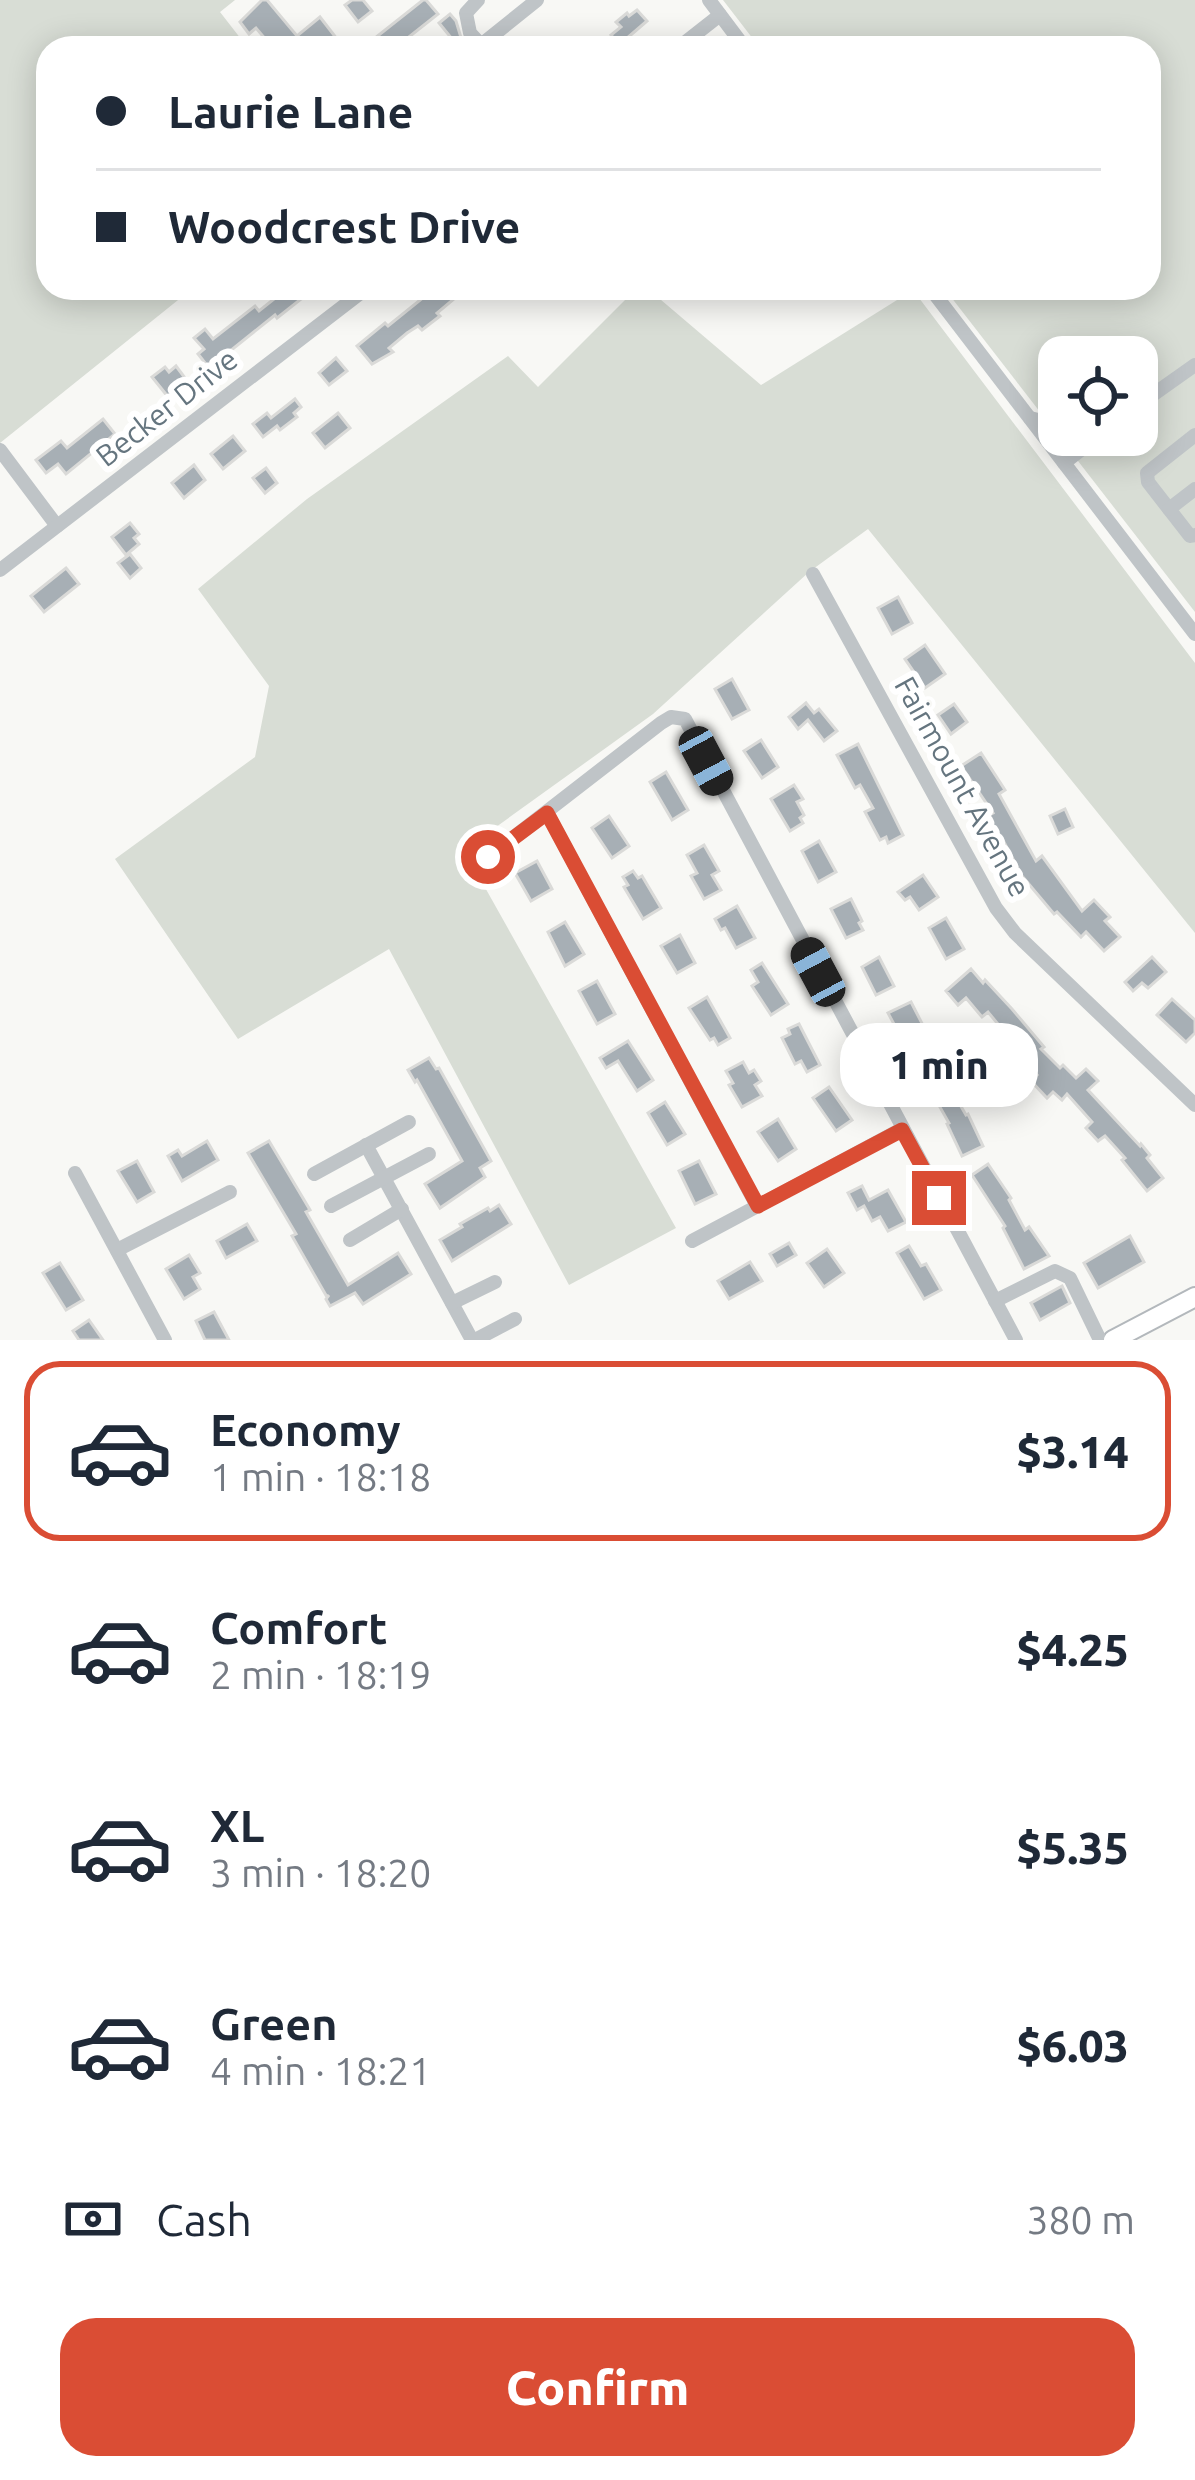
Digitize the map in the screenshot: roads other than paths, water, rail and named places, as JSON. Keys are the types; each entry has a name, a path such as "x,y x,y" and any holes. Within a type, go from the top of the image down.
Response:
{"main road":[{"path":"1113,1340 1195,1297"}],"street":[{"path":"472,36 466,14 478,0"},
{"path":"492,36 537,0"},
{"path":"709,0 737,36"},
{"path":"693,36 720,15"},
{"name":"Becker Drive","path":"0,570 351,300"},
{"path":"939,300 1195,634"},
{"path":"1158,391 1195,365"},
{"path":"1030,418 1038,420"},
{"path":"1195,436 1148,473 1148,482 1190,536 1195,535"},
{"path":"0,450 57,526"},
{"path":"1064,463 1073,456"},
{"path":"1169,509 1195,488"},
{"name":"Fairmount Avenue","path":"813,574 996,908 1015,933 1195,1105"},
{"path":"488,857 661,723 671,717 685,719 1016,1340"},
{"path":"547,813 758,1206"},
{"path":"314,1174 409,1122"},
{"path":"692,1241 902,1130"},
{"path":"366,1145 473,1340 515,1319"},
{"path":"331,1206 429,1154"},
{"path":"75,1173 165,1340"},
{"path":"117,1250 230,1192"},
{"path":"350,1240 401,1209"},
{"path":"995,1301 1054,1271 1063,1273 1070,1278 1100,1340"},
{"path":"452,1304 495,1282"}]}
